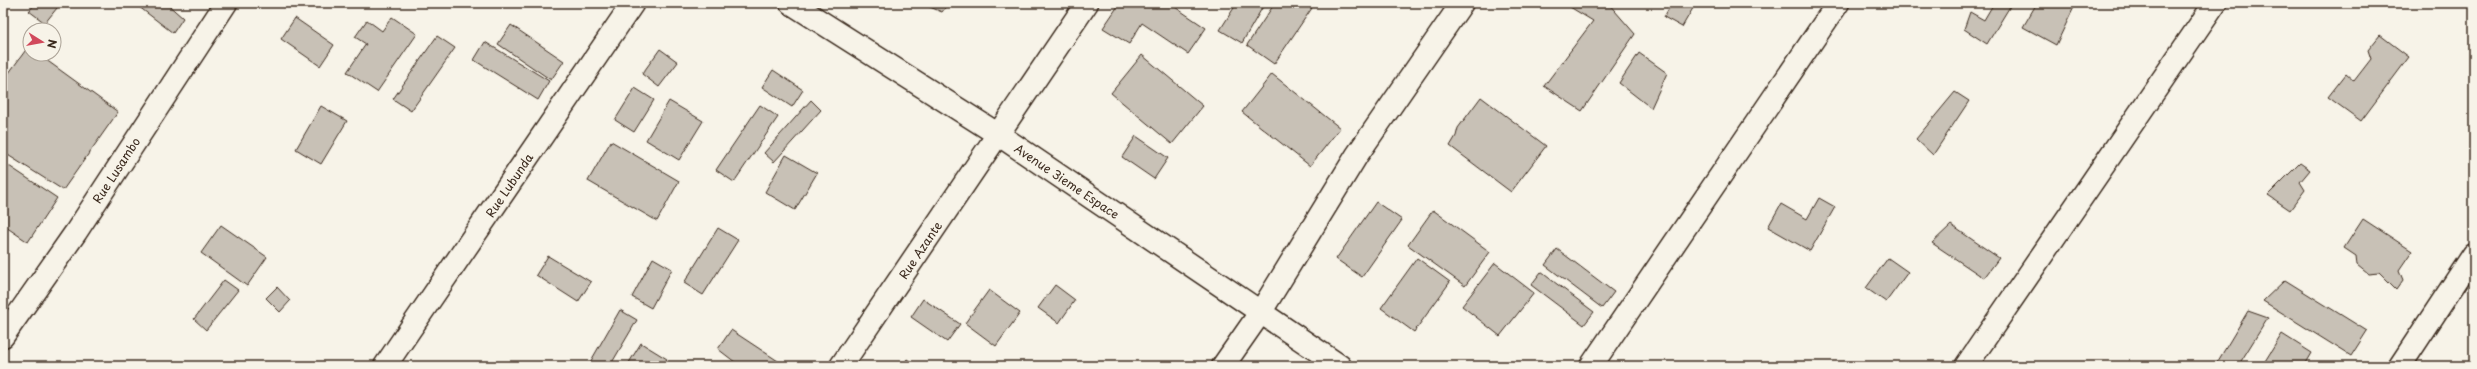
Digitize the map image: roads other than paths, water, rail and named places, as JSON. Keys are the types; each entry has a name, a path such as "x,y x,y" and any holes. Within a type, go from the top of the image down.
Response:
{"street":[{"name":"Rue Lusambo","path":"3,336 80,225 226,3"},
{"name":"Rue Lubunda","path":"385,366 633,3"},
{"name":"Avenue 3ieme Espace","path":"791,3 999,135 1340,366"},
{"name":"Rue Azante","path":"841,366 999,135 1087,3"},
{"path":"1223,366 1260,313 1357,155 1462,3"},
{"path":"1592,366 1838,3"},
{"path":"1966,366 2215,3"},
{"path":"2400,366 2474,254"}]}
